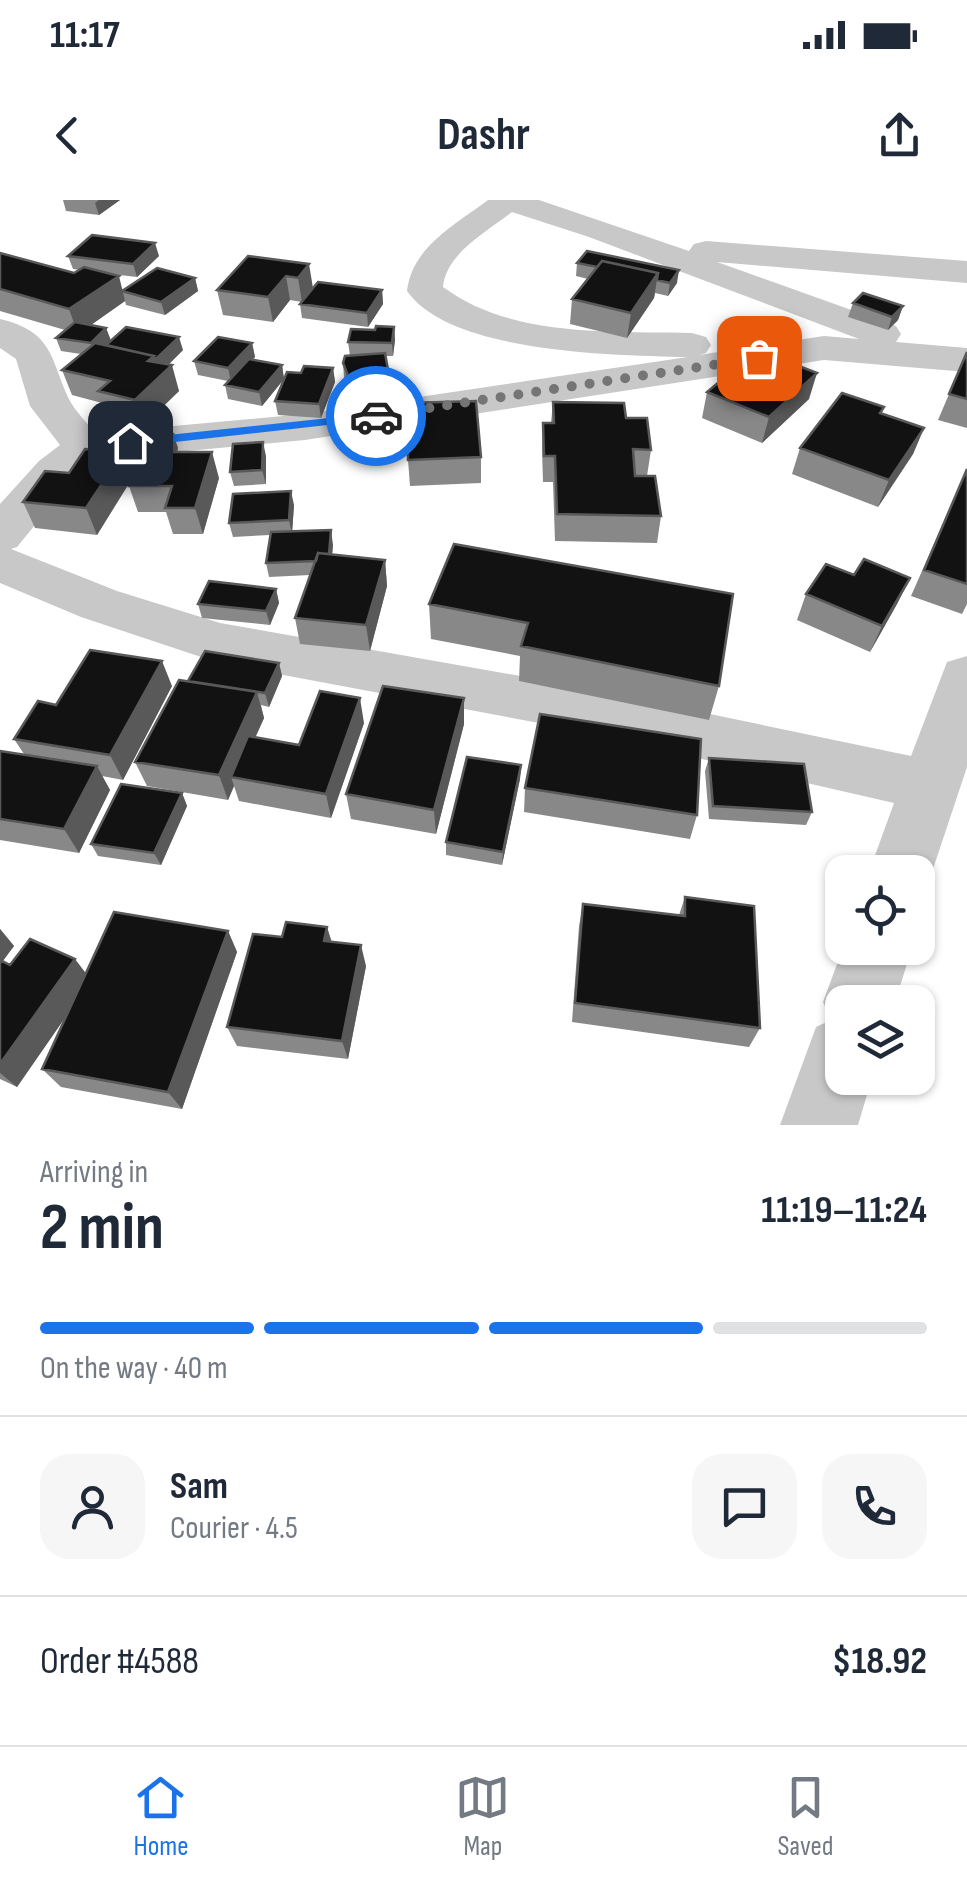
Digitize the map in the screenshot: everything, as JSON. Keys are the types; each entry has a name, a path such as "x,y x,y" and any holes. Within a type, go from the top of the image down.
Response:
{"street":[{"path":"506,200 654,247 846,323 967,359 824,348 644,344 504,331 440,307 425,291 426,269 449,245 506,200"},
{"path":"654,247 967,272"},
{"path":"0,330 34,354 51,406 86,449"},
{"path":"0,536 54,474 86,449 305,427 824,348"},
{"path":"0,563 99,604 219,642 571,706 931,786"},
{"path":"908,855 967,676"},
{"path":"819,1125 829,1095"}],"building":[{"path":"92,235 155,243 133,264 68,256"},
{"path":"587,251 679,270 670,283 657,280 658,273 602,261 597,267 577,263"},
{"path":"0,253 74,273 84,267 119,276 69,309 0,289"},
{"path":"248,256 309,264 298,278 286,276 268,297 217,290"},
{"path":"602,261 658,273 631,313 572,299"},
{"path":"157,268 195,278 161,302 122,291"},
{"path":"318,282 382,290 367,313 300,304"},
{"path":"863,293 903,306 892,317 853,303"},
{"path":"75,322 106,328 91,343 56,338"},
{"path":"376,326 394,327 392,343 348,342 351,329 375,330"},
{"path":"126,327 179,337 155,360 154,356 106,345"},
{"path":"218,337 252,343 228,368 194,361"},
{"path":"95,343 154,356 148,361 172,365 135,400 98,391 110,381 62,370"},
{"path":"757,350 817,373 769,417 707,392"},
{"path":"967,352 967,399 949,394"},
{"path":"385,353 388,370 349,378 343,363 345,356"},
{"path":"249,359 282,365 259,392 225,385"},
{"path":"304,366 333,368 319,404 275,401 287,372 301,373"},
{"path":"842,393 884,407 880,413 924,428 889,480 800,448"},
{"path":"476,401 481,457 408,460 407,403"},
{"path":"553,402 624,403 626,418 647,418 651,450 633,449 635,476 655,476 661,516 557,514 555,456 544,456 543,423 554,423"},
{"path":"173,434 170,449 131,451 134,437"},
{"path":"263,442 262,470 230,472 233,444"},
{"path":"85,449 123,452 86,508 23,502 45,471 69,473"},
{"path":"142,452 212,452 195,508 165,508 172,486 129,486"},
{"path":"967,469 967,584 924,570"},
{"path":"291,491 289,520 229,523 233,494"},
{"path":"331,530 329,554 318,553 316,561 266,563 271,532"},
{"path":"454,544 733,594 719,686 521,646 528,623 429,604"},
{"path":"318,553 385,560 366,625 295,618"},
{"path":"864,559 910,578 882,626 806,594 826,564 854,575"},
{"path":"209,581 276,589 266,611 198,604"},
{"path":"90,650 162,661 110,755 14,739 38,701 56,705"},
{"path":"205,651 279,663 265,693 188,681"},
{"path":"179,680 257,692 219,775 135,762"},
{"path":"383,686 464,698 434,810 346,794"},
{"path":"320,691 360,698 326,794 231,777 248,736 299,745"},
{"path":"540,714 701,739 697,815 525,788"},
{"path":"0,751 97,766 64,829 0,819"},
{"path":"467,757 521,765 503,852 446,842"},
{"path":"709,758 804,764 812,812 713,806"},
{"path":"121,784 182,793 154,853 91,844"},
{"path":"685,897 754,906 760,1028 575,1003 583,904 685,916"},
{"path":"114,912 228,931 168,1092 42,1069"},
{"path":"286,922 327,927 324,941 361,945 342,1041 227,1027 253,934 282,937"},
{"path":"30,939 75,959 0,1064 0,960 10,965"}],"way so far":[{"path":"376,416 759,358"}],"route":[{"path":"130,443 305,427 376,416"}]}
